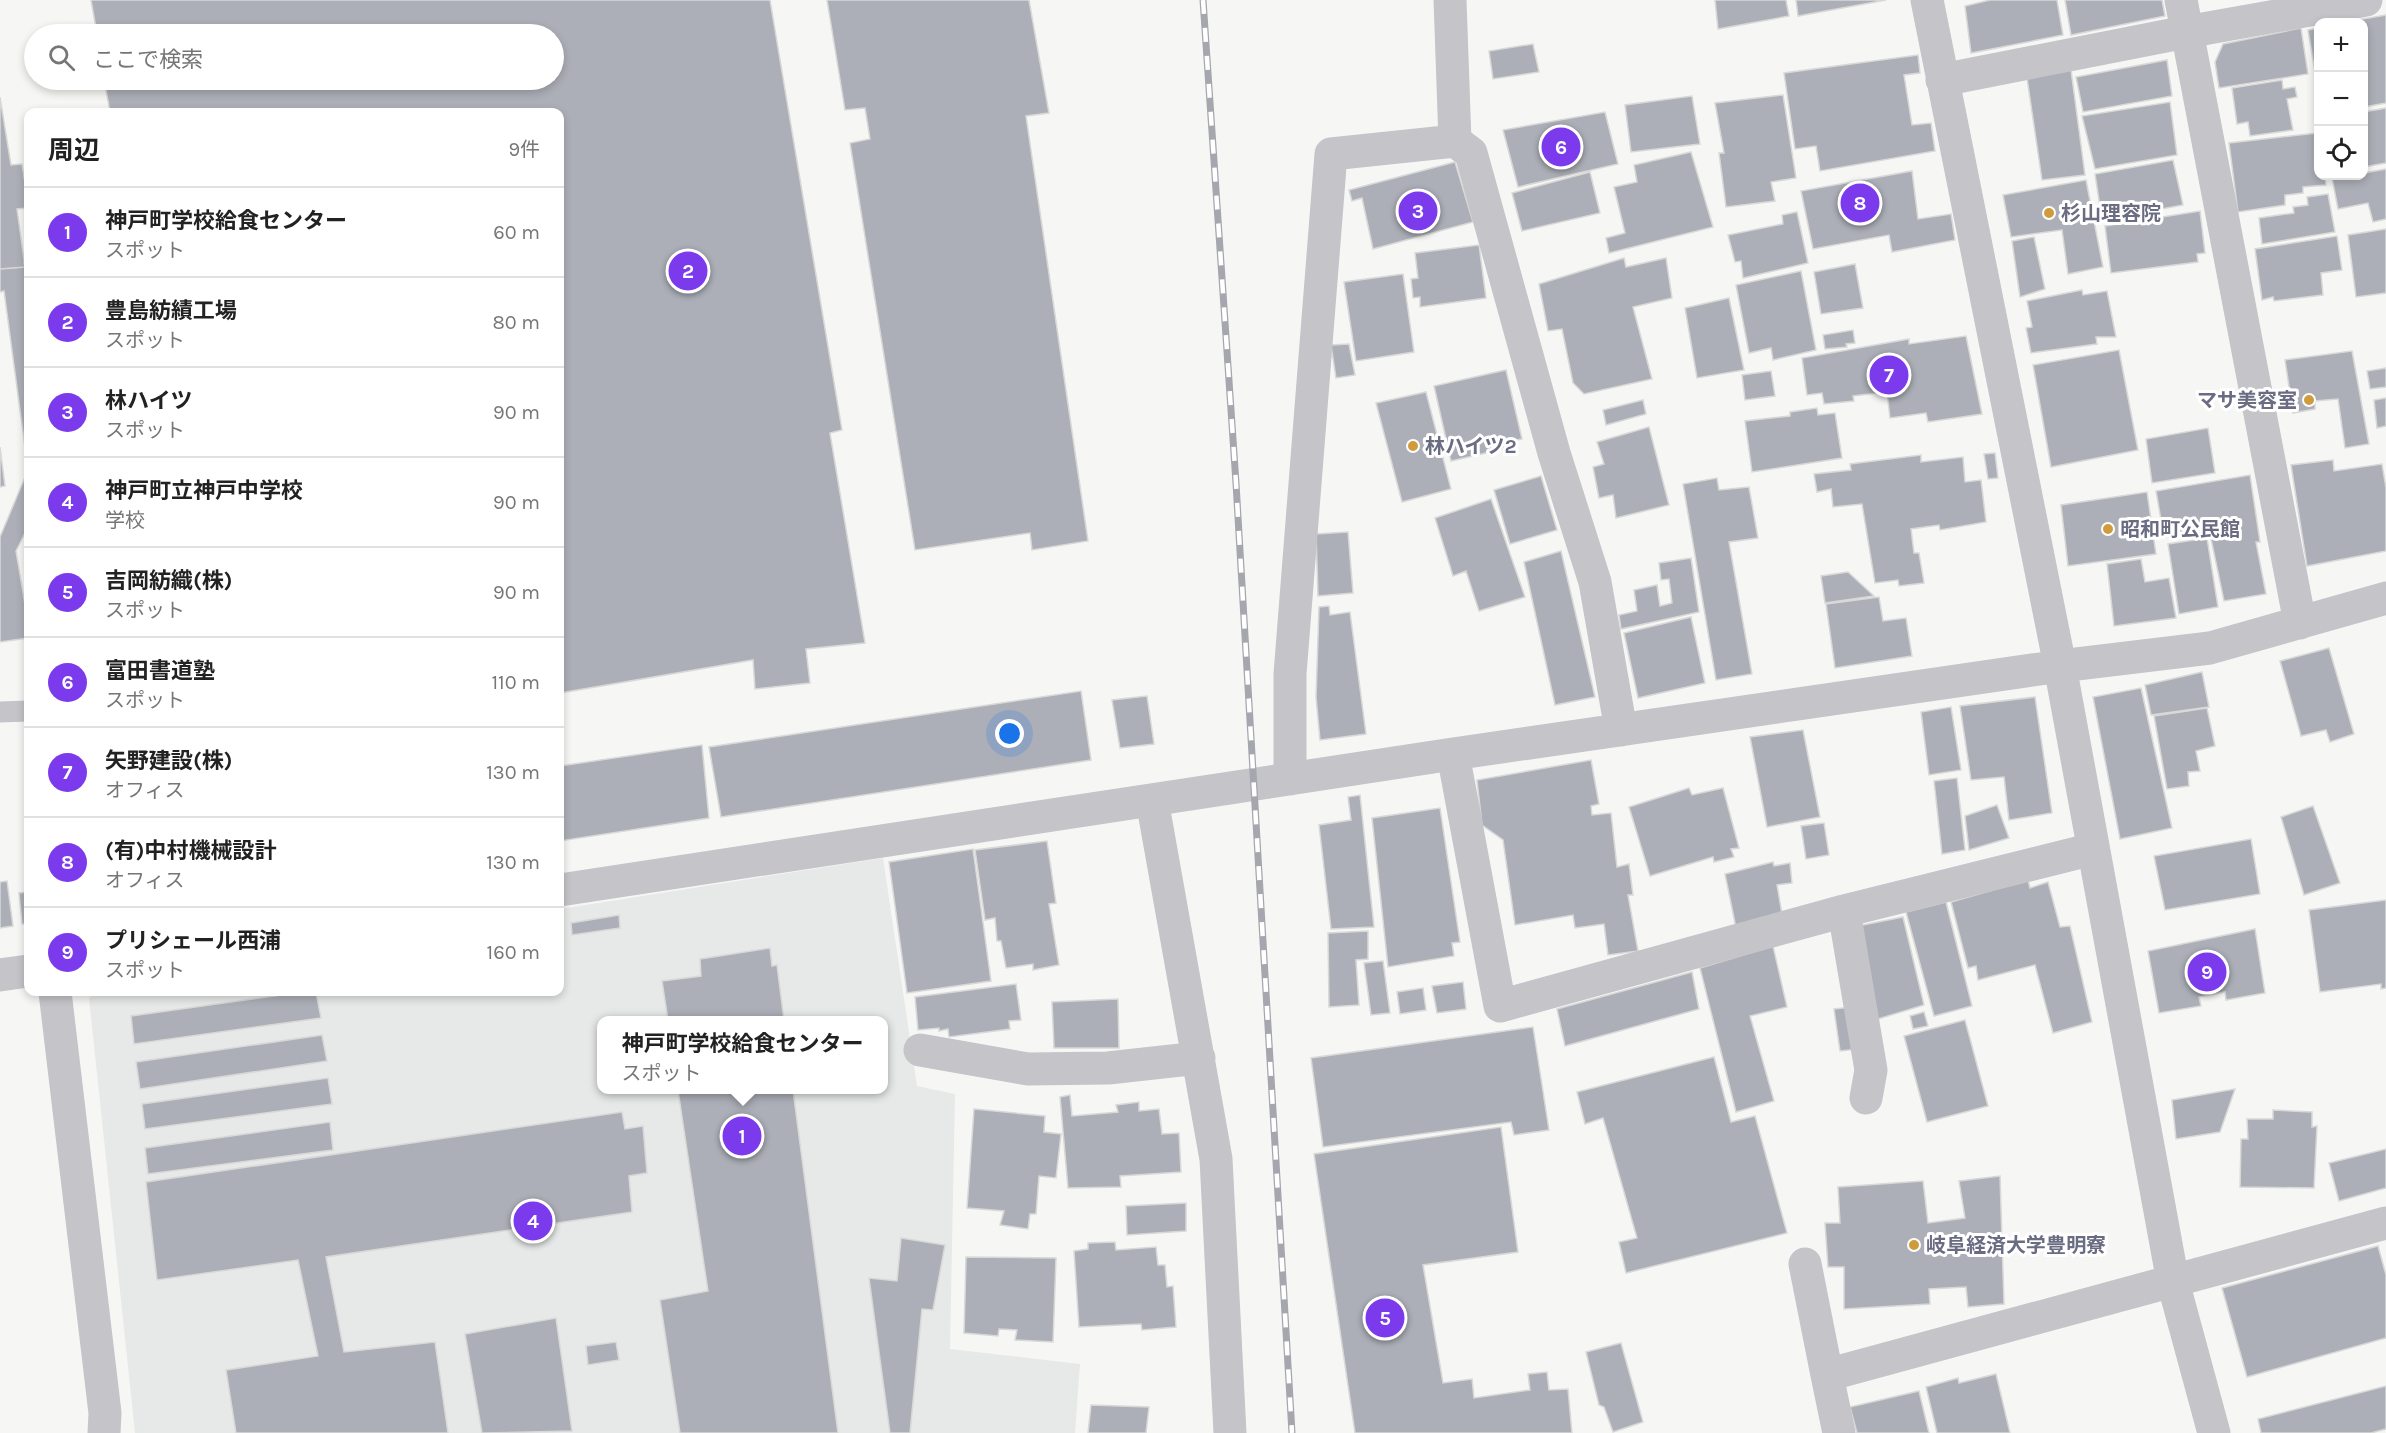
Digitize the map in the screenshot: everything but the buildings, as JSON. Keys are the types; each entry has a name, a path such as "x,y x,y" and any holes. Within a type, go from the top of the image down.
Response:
{"street":[{"path":"1927,0 2060,666 2173,1282 2214,1433"},
{"path":"2181,0 2300,623"},
{"path":"1942,80 2186,32 2366,0"},
{"path":"1449,3 1455,141"},
{"path":"1290,779 1290,675 1331,154 1455,141 1471,153 1554,453 1595,582 1621,730"},
{"path":"564,890 1453,754 2060,666 2210,648 2386,598"},
{"path":"1453,754 1500,1006 1844,911 2093,849"},
{"path":"1152,801 1216,1159 1230,1433"},
{"path":"1844,911 1871,1070 1866,1098"},
{"path":"0,975 24,972"},
{"path":"55,996 105,1413 104,1433"},
{"path":"920,1050 1028,1069 1108,1068 1199,1058"},
{"path":"1827,1375 2386,1223"},
{"path":"1805,1264 1839,1433"}],"lane":[{"path":"0,712 24,711"}],"shaded area":[{"path":"883,858 917,1086 955,1094 950,1349 1080,1364 1075,1433 135,1433 89,998 92,996 564,996 564,908"}],"railway":[{"path":"1203,0 1236,483 1292,1433"}],"place":[{"name":"富田書道塾","path":"1561,147"},
{"name":"(有)中村機械設計","path":"1860,203"},
{"name":"林ハイツ","path":"1418,211"},
{"name":"杉山理容院","path":"2049,213"},
{"name":"豊島紡績工場","path":"688,271"},
{"name":"矢野建設(株)","path":"1889,375"},
{"name":"マサ美容室","path":"2309,400"},
{"name":"林ハイツ2","path":"1413,446"},
{"name":"昭和町公民館","path":"2108,529"},
{"name":"プリシェール西浦","path":"2207,972"},
{"name":"神戸町学校給食センター","path":"742,1136"},
{"name":"神戸町立神戸中学校","path":"533,1221"},
{"name":"岐阜経済大学豊明寮","path":"1914,1245"},
{"name":"吉岡紡織(株)","path":"1385,1318"}]}
